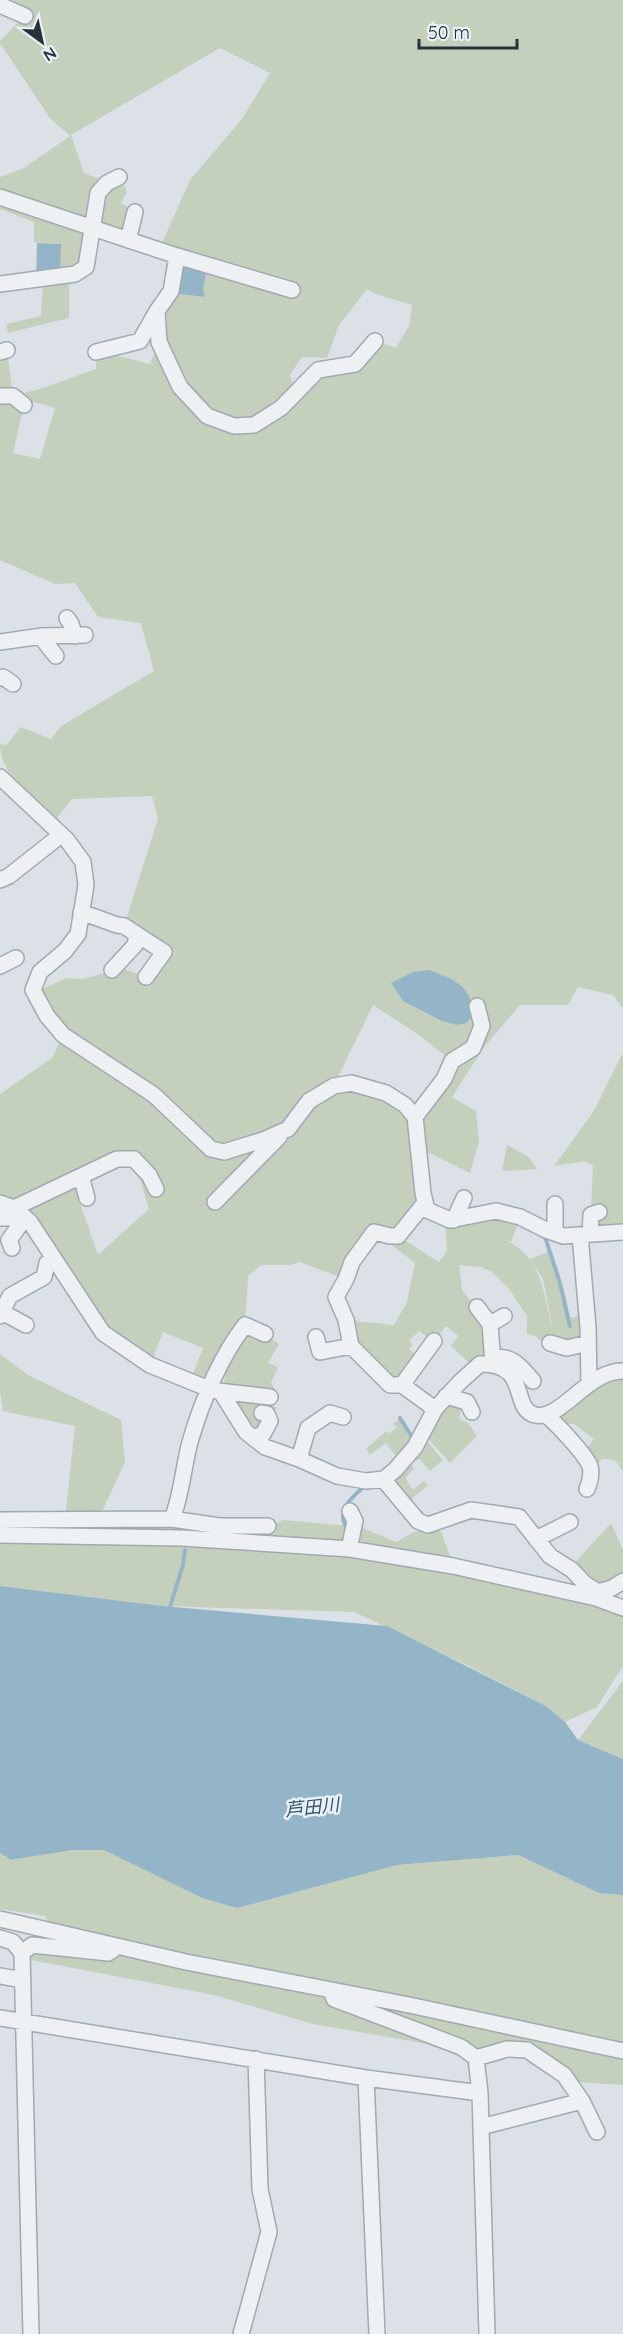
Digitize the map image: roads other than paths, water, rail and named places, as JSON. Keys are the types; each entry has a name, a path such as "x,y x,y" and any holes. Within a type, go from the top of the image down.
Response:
{"street":[{"path":"0,4 25,16"},
{"path":"0,284 75,274 86,267 98,193 107,183 119,177"},
{"path":"0,197 177,256 292,290"},
{"path":"128,240 135,212"},
{"path":"96,351 140,341 157,310 171,291 177,256"},
{"path":"157,310 159,342 180,387 207,417 234,426 254,425 282,408 318,370 355,363 375,341"},
{"path":"0,396 13,396 24,405"},
{"path":"0,642 40,636 80,636 67,618"},
{"path":"40,636 56,656"},
{"path":"0,777 61,835 82,862 86,885 78,934 65,951 40,972 33,990 46,1016 63,1035 154,1095 211,1149 224,1152 263,1140 288,1129"},
{"path":"0,880 9,876 61,835"},
{"path":"81,912 117,926 124,926 164,952 146,977"},
{"path":"111,970 135,945 137,935"},
{"path":"0,966 16,958"},
{"path":"415,1117 444,1079 452,1061 473,1048 482,1026 477,1006"},
{"path":"215,1202 288,1129 311,1100 334,1086 351,1083 386,1093 405,1105 415,1117 426,1207 409,1234 414,1240"},
{"path":"0,1218 13,1209 117,1159 134,1159 149,1175 156,1189"},
{"path":"81,1176 87,1198"},
{"path":"454,1220 464,1198"},
{"path":"555,1204 555,1233"},
{"path":"426,1207 443,1218 454,1220 496,1211 520,1216 563,1236 623,1232"},
{"path":"426,1207 398,1236 375,1232 352,1262 336,1297 346,1320 351,1346 390,1385 402,1385 435,1409"},
{"path":"12,1248 9,1240 13,1209"},
{"path":"13,1209 53,1257 103,1333 150,1365 221,1392 246,1432 265,1447 337,1476 366,1481 382,1479 411,1462 415,1447 435,1409 480,1364 506,1356 521,1366 533,1381"},
{"path":"589,1384 588,1343 580,1305 585,1234 591,1215 599,1212"},
{"path":"26,1325 1,1314 10,1296 44,1277 47,1263 53,1257"},
{"path":"477,1307 497,1320 493,1361"},
{"path":"172,1519 179,1499 190,1443 214,1390 230,1345 245,1325 265,1334"},
{"path":"316,1337 320,1352 351,1346"},
{"path":"402,1385 417,1352 434,1341"},
{"path":"550,1343 567,1348 588,1343"},
{"path":"493,1361 504,1368 516,1383 524,1408 533,1414 546,1415 558,1425 591,1477"},
{"path":"546,1415 605,1374 623,1371"},
{"path":"214,1390 270,1397"},
{"path":"446,1396 467,1402 472,1412"},
{"path":"253,1438 263,1434 270,1421 267,1414 262,1413"},
{"path":"299,1459 308,1428 330,1413 343,1417"},
{"path":"382,1479 418,1521 428,1524 471,1510 528,1519 536,1539 550,1556 572,1570 597,1595"},
{"path":"349,1549 356,1518"},
{"path":"0,1520 172,1519 219,1526 268,1526"},
{"path":"536,1539 570,1522"},
{"path":"0,1535 182,1538 349,1549 453,1566 597,1595 623,1608"},
{"path":"597,1595 623,1581"},
{"path":"0,1919 330,1991 409,2005 623,2051"},
{"path":"0,1938 13,1942 22,1953 31,2334"},
{"path":"22,1953 32,1945 108,1953 118,1946"},
{"path":"0,1977 23,1980"},
{"path":"330,1991 334,1999 461,2047 476,2058 480,2093 487,2334"},
{"path":"0,2018 366,2078 480,2093"},
{"path":"476,2058 507,2049 527,2050 564,2075 582,2101 597,2132"},
{"path":"241,2334 269,2232 260,2189 256,2059"},
{"path":"366,2078 377,2334"},
{"path":"481,2127 582,2101"}],"water":[{"path":"37,243 61,244 60,276 36,279"},
{"path":"176,261 206,273 203,290 205,297 170,293"},
{"path":"429,970 454,980 465,990 474,1015 466,1023 457,1025 442,1021 403,1001 391,983 413,972"},
{"name":"芦田川","path":"0,1586 163,1606 387,1626 546,1706 565,1722 578,1740 623,1759 623,1895 599,1893 518,1855 397,1865 237,1908 202,1898 104,1850 72,1850 11,1860 0,1853"}],"waterway":[{"path":"545,1237 560,1283 570,1326"},
{"path":"400,1418 414,1440"},
{"path":"345,1525 344,1509 361,1489"},
{"path":"169,1610 183,1565 185,1550"}]}
